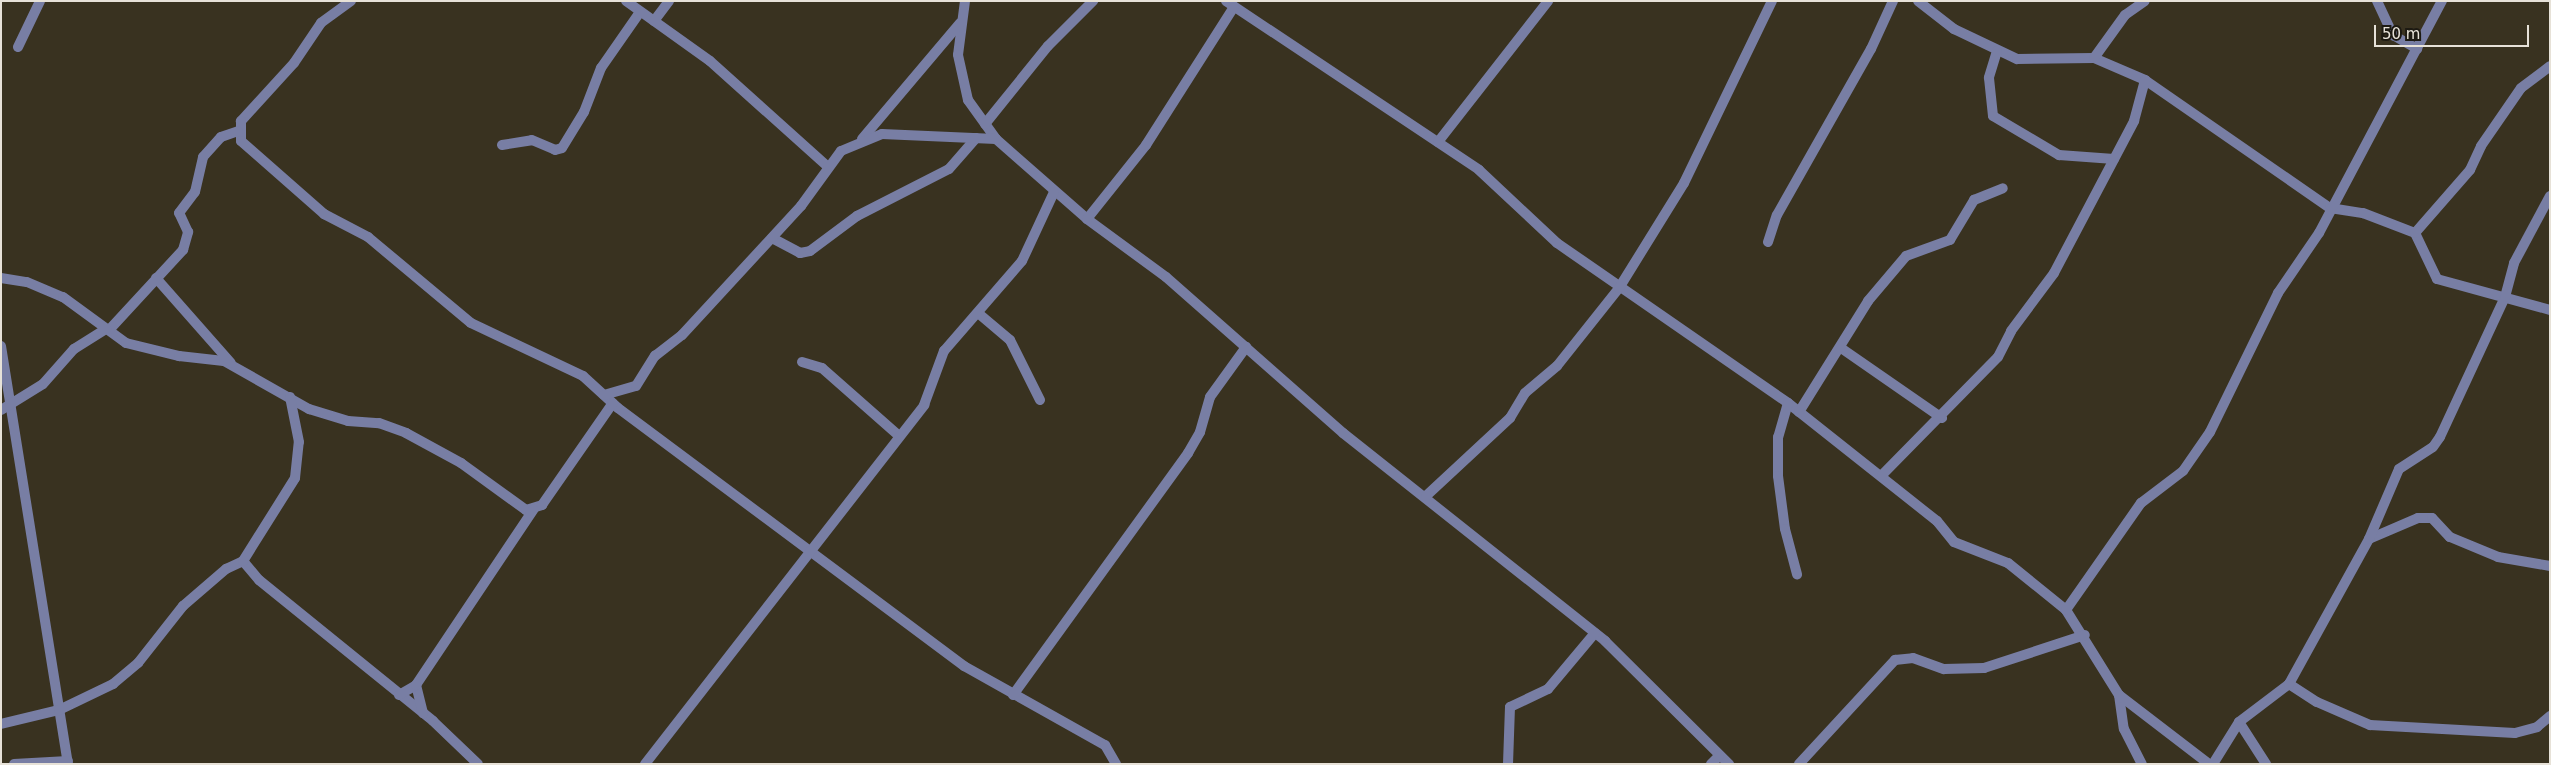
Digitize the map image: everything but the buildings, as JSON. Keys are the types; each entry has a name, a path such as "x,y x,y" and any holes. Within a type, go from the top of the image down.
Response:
{"street":[{"path":"18,47 40,1"},
{"path":"351,1 321,23 294,63 241,122 238,131 241,141 324,214 368,237 471,323 583,376 616,406 964,666 1105,745 1116,764"},
{"path":"626,1 710,61 827,166"},
{"path":"654,21 669,1"},
{"path":"965,1 960,23 958,56 968,100 996,139 1054,192 1087,219 1166,277 1343,433 1426,496 1595,633 1729,764"},
{"path":"985,124 1048,46 1093,1"},
{"path":"1438,142 1548,1"},
{"path":"1426,496 1510,418 1525,393 1557,366 1620,288 1684,183 1772,1"},
{"path":"1768,242 1777,215 1871,49 1893,1"},
{"path":"1918,1 1954,29 1997,51 2018,59 2094,58 2145,80 2330,208 2364,213 2414,233 2437,279 2550,310"},
{"path":"2094,58 2125,16 2145,1"},
{"path":"2377,1 2393,35 2414,48"},
{"path":"2066,610 2142,503 2183,471 2210,432 2251,343 2330,208 2411,59 2414,48 2442,1"},
{"path":"1087,219 1146,145 1230,4 1479,170 1557,243 1800,412 1882,475 1937,521 1954,542 2008,564 2066,610 2085,635 2119,695 2124,729 2142,764"},
{"path":"502,145 532,140 555,150 562,148 584,112 601,68 640,12"},
{"path":"604,395 626,392 636,386 655,356 682,335 772,238 801,206 827,166 862,139 960,23"},
{"path":"1997,51 1989,78 1993,116 2059,155 2114,159"},
{"path":"2414,233 2470,170 2480,146 2521,88 2550,66"},
{"path":"1882,475 1942,418 1998,357 2011,331 2054,273 2134,121 2145,80"},
{"path":"6,408 54,374 74,349 108,329 156,278 187,240 180,213 195,192 202,157 221,137 238,131"},
{"path":"862,139 882,134 996,139"},
{"path":"772,238 800,254 810,251 857,216 949,169 976,138"},
{"path":"1800,412 1868,301 1906,256 1950,240 1974,200 2003,188"},
{"path":"645,764 812,554 898,435 924,405 944,351 1022,261 1054,192"},
{"path":"2212,764 2240,722 2289,684 2369,539 2398,469 2433,447 2440,437 2505,297 2514,263 2550,196"},
{"path":"1,278 27,282 63,297 126,343 233,365 309,409 348,421 380,423 406,433 461,463 519,506 533,510"},
{"path":"156,278 233,365"},
{"path":"978,312 1010,340 1040,400"},
{"path":"1,346 6,408 68,762 14,764"},
{"path":"1013,695 1169,483 1200,432 1210,397 1246,346"},
{"path":"1840,348 1942,418"},
{"path":"802,362 822,368 898,435"},
{"path":"399,696 416,685 533,510 555,489 626,392"},
{"path":"1,724 59,710 112,684 132,668 183,606 226,569 243,561 295,478 299,442 290,397"},
{"path":"1788,403 1778,438 1778,476 1785,529 1797,574"},
{"path":"2369,539 2418,518 2432,518 2450,537 2498,557 2550,566"},
{"path":"243,561 259,580 399,696 423,713 478,764"},
{"path":"1508,764 1510,706 1548,689 1595,633"},
{"path":"1799,764 1895,660 1913,658 1944,669 1984,668 2085,635"},
{"path":"2289,684 2318,702 2370,725 2515,733 2537,727 2550,716"},
{"path":"416,685 423,713"},
{"path":"2119,695 2209,764"},
{"path":"2240,722 2266,764"},
{"path":"1711,764 1720,756"}]}
